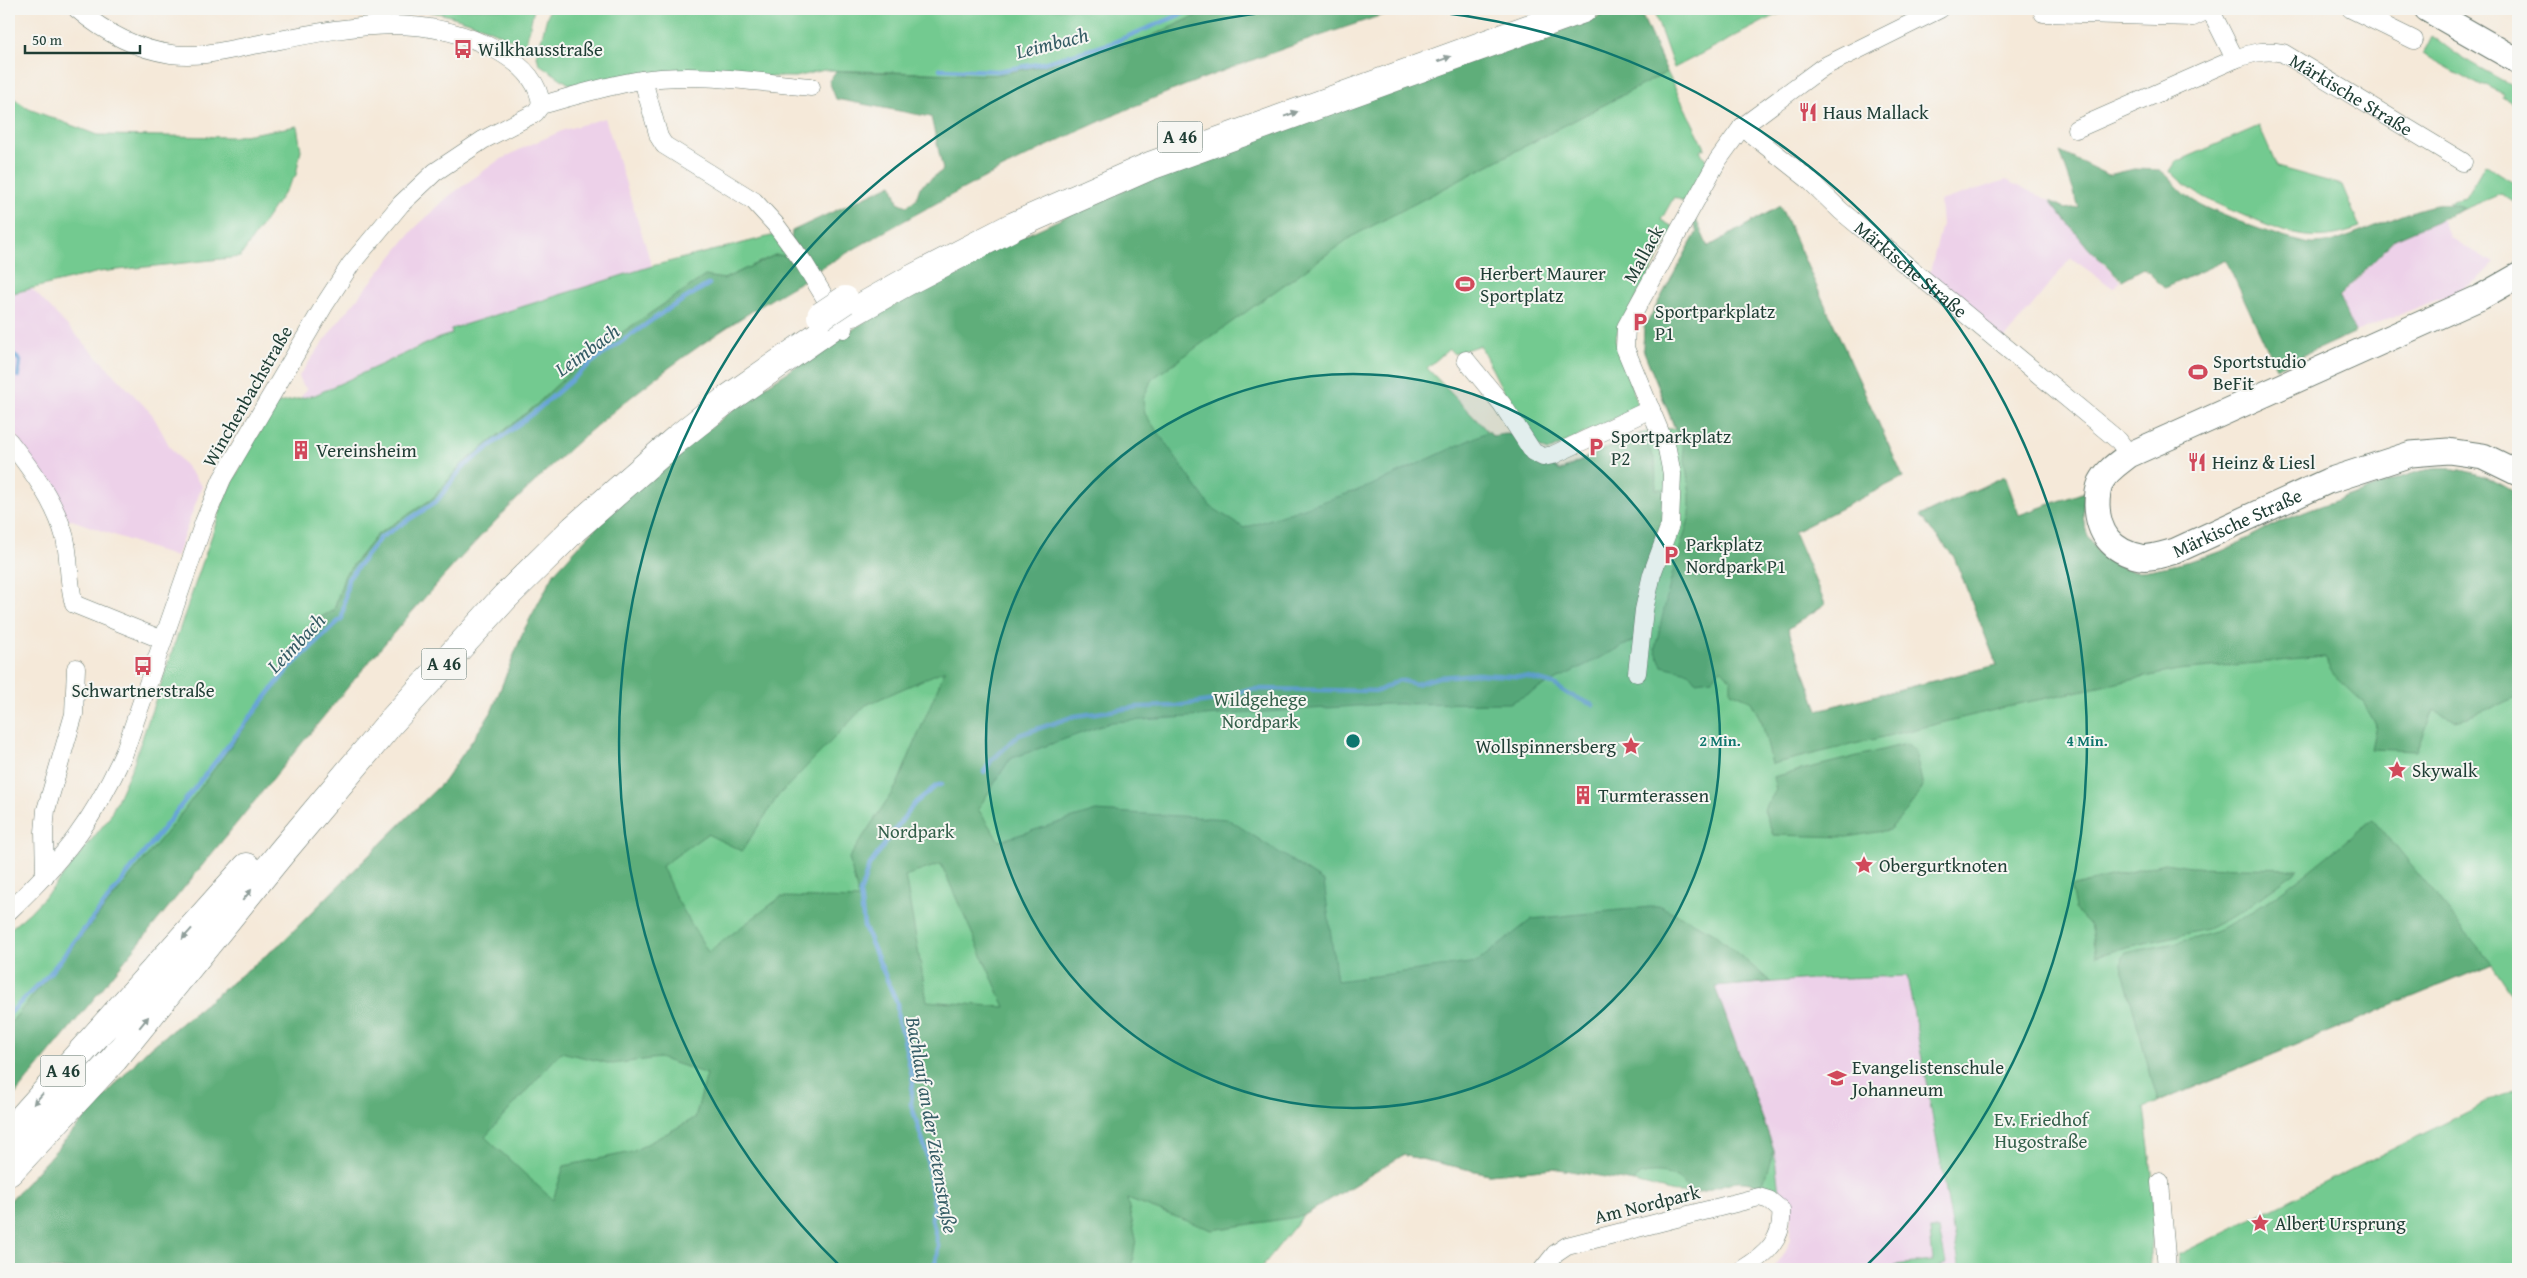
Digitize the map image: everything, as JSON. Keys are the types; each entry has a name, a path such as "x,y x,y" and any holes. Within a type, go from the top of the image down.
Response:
{"highway":[{"name":"A 46","path":"9,1172 114,1060 346,776 505,597 574,528 677,439 725,401 914,259 1041,194 1239,114 1530,9"},
{"name":"A 46","path":"9,1133 316,791 465,616 573,507 678,416 755,359 1014,226 1150,166 1583,9"}],"main road":[{"path":"2427,9 2518,61"},
{"name":"Märkische Straße","path":"2518,276 2480,297 2129,454 2102,481 2097,495 2098,518 2100,528 2113,544 2141,557 2154,556 2175,551 2328,481 2411,454 2448,451 2483,456 2518,472"}],"street":[{"path":"77,9 98,27 140,46 171,54 203,55 336,29 380,23 418,25 451,31 482,42 509,57 526,72 541,96 541,105"},
{"name":"Mallack","path":"1637,673 1644,610 1652,574 1670,526 1673,494 1672,474 1667,449 1625,348 1626,328 1718,160 1742,127 1823,67 1940,9"},
{"path":"2043,13 2193,17 2210,9 2235,59"},
{"path":"2351,9 2414,40"},
{"name":"Märkische Straße","path":"2076,129 2235,59 2258,51 2271,50 2283,53 2463,162"},
{"name":"Winchenbachstraße","path":"9,911 45,876 67,851 110,786 124,753 204,522 222,479 351,264 401,204 435,172 483,140 534,114 541,105 643,80 715,78 811,87"},
{"path":"643,80 659,137 664,145 759,207 775,224 804,263 839,317"},
{"name":"Märkische Straße","path":"1742,127 1808,179 1849,217 2119,441 2129,454"},
{"path":"1466,360 1502,404 1533,452 1543,457 1553,455 1650,409"},
{"path":"9,441 41,486 58,517 65,539 74,604 163,640"},
{"path":"45,876 44,832 46,810 74,714 76,668"},
{"path":"2160,1182 2167,1269"},
{"name":"Am Nordpark","path":"1543,1269 1555,1254 1567,1246 1759,1198 1769,1200 1781,1210 1782,1223 1778,1236 1769,1250 1743,1269"}],"shaded area":[{"path":"605,118 652,266 452,329 453,334 439,338 315,395 300,398 307,389 302,384 299,376 335,326 414,229 449,196 496,162 525,147 564,130"},
{"path":"2006,180 2050,201 2089,249 2121,281 2113,288 2071,258 2003,341 1928,280 1942,224 1940,201"},
{"path":"2442,219 2451,238 2494,263 2477,280 2452,294 2355,332 2339,298 2395,239"},
{"path":"32,289 152,414 170,447 202,486 176,557 69,519 9,425 9,294"},
{"name":"Evangelistenschule Johanneum","path":"1907,976 1960,1269 1773,1269 1786,1251 1790,1239 1791,1214 1786,1197 1779,1192 1774,1150 1715,987 1811,979"}],"green space":[{"path":"408,9 534,9 525,47 497,33 454,17"},
{"path":"549,9 1211,9 1145,39 1053,64 994,75 824,70 796,77 623,76 576,85 569,84 539,64 537,56"},
{"path":"1211,9 1401,9 1316,37 1129,108 1037,151 947,197 814,272 791,239 792,231 892,184 898,202 907,206 916,199 920,187 943,170 931,117 836,99 829,81 836,71 994,75 1053,64 1145,39"},
{"name":"Nordpark","path":"1621,9 1639,9 1667,72 1351,237 1152,379 1143,399 1145,414 1210,506 1244,528 1370,486 1489,431 1492,436 1507,434 1518,437 1560,471 1641,433 1655,460 1656,489 1667,489 1673,494 1639,638 1510,703 1387,704 1112,722 1010,759 978,809 999,841 1096,811 1228,819 1324,882 1337,981 1477,962 1532,919 1660,906 1711,931 1771,982 1715,987 1774,1150 1762,1186 1740,1182 1689,1193 1681,1181 1661,1173 1639,1175 1634,1182 1553,1168 1489,1174 1403,1155 1303,1216 1212,1230 1127,1199 1136,1239 1131,1269 9,1269 9,1202 144,1053 280,944 445,780 491,713 524,630 555,572 622,499 746,399 864,322 980,256 1176,166 1333,109","holes":["945,670 897,785 849,858 859,899 781,897 708,952 676,898 662,866 707,834 742,851 778,796 866,705","941,864 1005,1007 927,1001 905,876","561,1052 612,1064 659,1058 707,1074 695,1118 632,1152 564,1166 553,1200 485,1137"]},
{"name":"Nordpark","path":"1639,9 1667,72 1705,148 1700,151 1711,167 1689,204 1674,197 1661,220 1675,228 1618,331 1615,340 1639,407 1548,451 1529,442 1480,345 1454,354 1449,349 1427,368 1492,436 1510,434 1560,471 1631,437 1661,429 1675,429 1643,349 1644,328 1697,232 1691,220 1708,247 1780,206 1903,477 1794,532 1825,604 1788,629 1818,710 1997,665 1954,557 1920,516 2005,476 2019,515 2085,492 2083,503 2084,523 2096,549 2113,563 2138,571 2170,566 2215,554 2286,520 2422,471 2435,469 2460,470 2485,477 2508,488 2518,495 2518,1003 2492,964 2144,1108 2152,1173 2154,1224 2149,1269 1960,1269 1907,976 1811,979 1715,987 1774,1150 1779,1192 1746,1181 1733,1181 1696,1193 1678,1193 1619,1178 1553,1168 1489,1174 1403,1155 1303,1216 1260,1269 9,1269 9,1202 144,1053 280,944 445,780 491,713 524,630 555,572 864,322"},
{"path":"1653,9 1794,9 1774,16 1674,68"},
{"path":"2432,36 2462,58 2518,89 2518,106 2502,97 2503,94 2486,85 2481,86 2423,54"},
{"path":"9,95 29,109 97,135 232,137 297,126 301,150 296,175 240,257 99,272 9,294"},
{"path":"2259,126 2277,167 2342,185 2360,228 2327,236 2298,235 2284,231 2210,201 2186,186 2170,171 2176,162"},
{"path":"2060,152 2108,175 2134,169 2160,170 2187,196 2200,205 2269,232 2312,244 2329,242 2349,236 2434,205 2451,204 2464,209 2395,239 2339,297 2355,332 2276,368 2226,260 2164,288 2144,268 2122,280 2089,249 2050,201 2066,209 2079,207"},
{"path":"2485,164 2518,185 2518,205 2501,194 2464,209 2448,202 2465,198"},
{"path":"1780,206 1903,477 1794,532 1825,604 1788,629 1818,710 1997,665 1954,557 1920,516 2005,476 2019,515 2085,492 2083,503 2084,523 2096,549 2113,563 2138,571 2170,566 2215,554 2286,520 2417,472 2435,469 2460,470 2497,482 2518,495 2518,697 2468,717 2454,720 2433,710 2417,751 2371,749 2376,725 2363,702 2334,675 2324,657 2178,670 2023,703 1772,764 1762,722 1750,700 1731,692 1731,680 1721,669 1712,679 1695,681 1688,672 1662,666 1655,649 1672,575 1690,515 1690,494 1683,447 1643,349 1644,328 1697,232 1691,220 1694,215 1708,247"},
{"path":"775,235 790,256 775,255 724,279 705,277 586,357 534,407 461,465 432,499 377,535 345,575 334,610 314,621 286,672 179,817 9,1025 9,930 29,913 53,888 109,818 133,765 224,500 275,404 315,395 439,338 452,334 451,329 652,266"},
{"path":"775,255 790,256 806,279 771,299 703,344 606,417 546,471 475,542 376,654 9,1102 9,1025 179,817 286,672 314,621 334,610 345,575 377,535 432,499 461,465 534,407 586,357 705,276 724,279"},
{"path":"1906,744 1915,750 1923,787 1907,811 1889,830 1847,837 1773,835 1764,810 1776,790 1773,777"},
{"path":"2373,819 2492,964 2158,1102 2121,964 2122,957 2126,953 2185,941 2208,934 2238,920 2278,894"},
{"path":"2165,863 2190,867 2299,869 2239,913 2207,929 2096,956 2090,925 2075,909 2071,887"},
{"path":"2518,1087 2518,1269 2179,1269 2178,1255"},
{"path":"1930,1230 1939,1230 1946,1263 1936,1269 1895,1269 1895,1265 1933,1261"}],"waterway":[{"name":"Leimbach","path":"940,69 998,71 1043,63 1109,44 1194,9"},
{"name":"Leimbach","path":"9,1014 50,973 288,669 342,618 348,579 380,538 436,502 463,467 537,410 591,363 665,311 709,284"},
{"path":"9,344 11,352 20,361 18,376"},
{"name":"Bachlauf an der Zietenstraße","path":"984,772 991,761 1019,735 1075,716 1138,707 1176,706 1215,700 1246,690 1378,691 1399,680 1416,684 1439,677 1477,674 1528,677 1553,684 1568,694 1593,705"},
{"name":"Bachlauf an der Zietenstraße","path":"933,1269 938,1245 932,1219 934,1204 926,1151 911,1104 913,1081 903,1035 898,1022 897,1003 864,926 860,893 869,866 905,816 915,803 936,786 942,784"}],"place":[{"name":"Wilkhausstraße","path":"463,49"},
{"name":"Haus Mallack","path":"1808,112"},
{"name":"Herbert Maurer Sportplatz","path":"1465,284"},
{"name":"Sportparkplatz P1","path":"1640,322"},
{"name":"Sportstudio BeFit","path":"2198,372"},
{"name":"Sportparkplatz P2","path":"1596,447"},
{"name":"Vereinsheim","path":"301,450"},
{"name":"Heinz & Liesl","path":"2197,462"},
{"name":"Parkplatz Nordpark P1","path":"1671,555"},
{"name":"Schwartnerstraße","path":"143,666"},
{"name":"Wollspinnersberg","path":"1631,746"},
{"name":"Skywalk","path":"2397,770"},
{"name":"Turmterassen","path":"1583,795"},
{"name":"Obergurtknoten","path":"1864,865"},
{"name":"Evangelistenschule Johanneum","path":"1837,1078"},
{"name":"Albert Ursprung","path":"2260,1223"}],"park label":[{"name":"Wildgehege Nordpark","path":"1260,710"},
{"name":"Ev. Friedhof Hugostraße","path":"2041,1130"}]}
